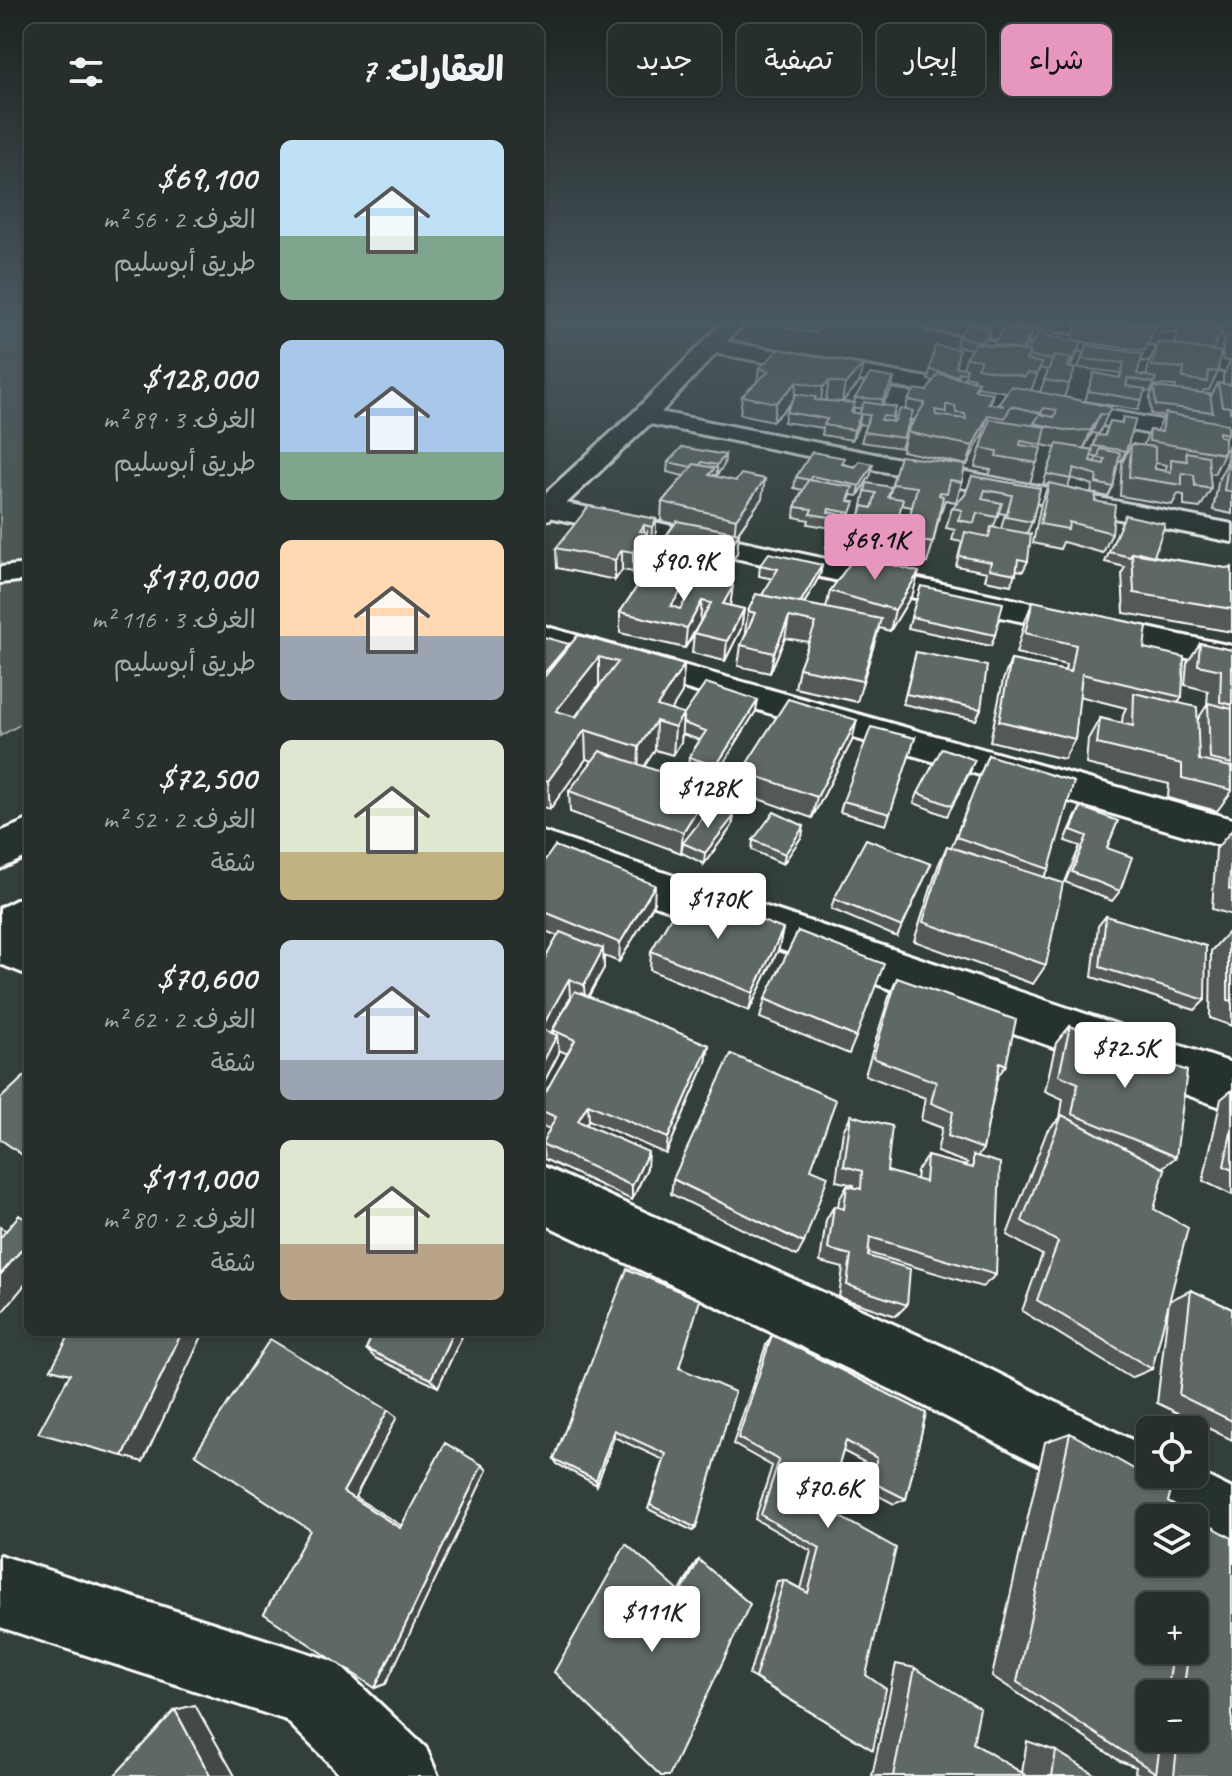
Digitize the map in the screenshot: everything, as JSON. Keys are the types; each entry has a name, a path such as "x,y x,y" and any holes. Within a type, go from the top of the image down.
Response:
{"street":[{"path":"544,509 654,406"},
{"path":"1040,406 1232,441"},
{"path":"644,416 1232,533"},
{"path":"544,510 1232,657"},
{"path":"544,636 1232,834"},
{"path":"0,853 24,838"},
{"path":"544,848 1232,1087"},
{"path":"0,932 24,915"},
{"path":"0,943 24,954"},
{"path":"544,1195 930,1374 1232,1526"},
{"path":"0,1591 309,1689 398,1776"}],"lane":[{"path":"0,575 24,572"}],"shaded area":[{"path":"0,406 24,406 24,722 0,736"}],"building":[{"path":"789,406 854,406 851,412 861,414 854,430 824,425 827,419 786,412"},
{"path":"862,406 896,407 892,417 883,416 881,420 894,422 900,409 913,411 903,438 863,432 870,415 859,414"},
{"path":"923,406 946,406 946,412 935,410 936,415 966,419 965,414 956,413 954,406 1106,406 1111,407 1107,415 1100,414 1091,430 1069,431 1034,423 1040,414 1054,417 1057,410 1044,408 1041,413 1011,406 1005,418 988,415 973,446 907,432"},
{"path":"1163,406 1212,406 1213,412"},
{"path":"1165,413 1228,424 1228,434 1219,432 1219,436 1225,437 1224,454 1149,441 1150,430 1162,432"},
{"path":"1123,417 1136,419 1126,451 1094,446 1097,435 1105,436 1110,421 1122,423"},
{"path":"990,419 1046,427 1042,445 1021,441 1020,445 1041,448 1037,463 996,456 997,451 981,448"},
{"path":"1057,444 1093,450 1090,461 1104,464 1105,459 1098,458 1100,449 1120,453 1113,487 1096,483 1097,475 1074,468 1071,479 1047,474"},
{"path":"1131,444 1155,447 1155,469 1171,472 1171,459 1187,461 1186,452 1208,456 1211,489 1195,486 1194,475 1182,473 1182,485 1129,477"},
{"path":"682,447 725,455 717,465 702,462 691,467 668,462"},
{"path":"812,452 845,458 842,464 855,467 860,461 873,464 860,486 812,476 809,480 796,477"},
{"path":"900,456 965,465 962,482 950,480 947,493 940,492 939,495 943,496 933,543 899,537 901,529 891,527 887,540 854,534 863,506 872,508 876,493 865,491 867,483 891,487 888,497 903,499 898,518 909,519 917,487 892,484"},
{"path":"1229,459 1232,459 1232,492 1224,490"},
{"path":"694,464 715,468 709,475 736,481 741,474 765,479 736,519 662,502"},
{"path":"972,476 1040,488 1032,522 1006,517 1012,495 985,490 982,499 1002,503 997,517 977,513 974,523 958,520 962,510 952,508 965,495"},
{"path":"808,480 853,487 848,501 855,502 851,513 829,509 828,512 853,517 844,540 829,538 836,518 810,514 812,509 795,507"},
{"path":"1049,483 1096,494 1095,501 1115,505 1112,533 1069,522 1068,529 1040,524"},
{"path":"589,506 656,519 652,527 644,525 640,531 647,532 633,552 622,550 615,560 556,548"},
{"path":"1125,515 1165,524 1154,556 1138,552 1130,557 1109,552"},
{"path":"677,521 739,533 729,550 723,548 719,555 730,557 719,575 649,560"},
{"path":"991,527 1031,534 1028,561 1018,559 1016,574 989,569 991,562 959,556 965,532 989,537"},
{"path":"769,553 822,565 800,603 762,595 778,569 760,565"},
{"path":"1132,553 1232,569 1232,609 1134,593"},
{"path":"856,555 919,572 895,610 830,591"},
{"path":"651,566 692,575 671,606 680,609 699,579 733,586 723,604 744,609 727,641 694,633 711,603 702,601 687,628 620,612"},
{"path":"921,586 1003,603 995,635 911,617"},
{"path":"756,594 881,619 862,681 799,668 816,623 789,617 774,653 741,645 755,613 748,611"},
{"path":"1033,601 1147,626 1144,648 1184,657 1182,697 1082,674 1075,739 999,721 1011,660 1071,672 1076,645 1025,633"},
{"path":"578,635 684,665 657,706 683,714 675,727 656,721 639,747 585,730 548,781 544,780 544,677","holes":["599,657 618,662 576,717 556,711"]},
{"path":"544,637 569,644 544,673"},
{"path":"1200,643 1232,650 1232,705 1220,702 1221,670 1198,665"},
{"path":"916,652 987,666 981,709 906,694"},
{"path":"706,683 758,700 716,766 689,757 706,731 683,723 683,716"},
{"path":"1134,693 1197,707 1199,760 1231,767 1232,790 1182,778 1182,764 1097,744 1100,718 1133,726"},
{"path":"788,699 857,720 817,797 742,771"},
{"path":"1208,703 1232,709 1232,764 1210,759"},
{"path":"871,727 915,738 890,814 843,801"},
{"path":"942,748 975,760 952,806 918,793"},
{"path":"600,751 710,789 683,832 569,791"},
{"path":"988,755 1074,782 1049,869 956,837"},
{"path":"712,806 734,816 705,853 683,843"},
{"path":"1081,807 1118,821 1107,848 1132,857 1120,891 1072,872 1087,836 1071,830"},
{"path":"774,812 804,826 785,854 753,840"},
{"path":"1232,837 1232,890 1229,889"},
{"path":"866,839 931,864 902,927 834,899"},
{"path":"555,846 655,885 620,943 544,912 544,861"},
{"path":"947,846 1063,883 1046,965 923,922"},
{"path":"686,891 783,929 753,993 651,951"},
{"path":"1106,916 1206,946 1205,1000 1100,967"},
{"path":"798,931 884,964 856,1037 765,999"},
{"path":"560,932 603,949 584,985 569,979 544,1024 544,960"},
{"path":"1228,932 1232,933 1232,1001 1228,1000"},
{"path":"897,978 1016,1020 1006,1065 1000,1062 983,1149 948,1136 953,1112 931,1103 936,1082 873,1058"},
{"path":"575,991 709,1045 668,1138 588,1104 578,1121 648,1152 632,1186 544,1145 556,1117 544,1112 544,1095 575,1040 553,1030"},
{"path":"1070,1026 1187,1071 1176,1157 1072,1114 1078,1083 1059,1075"},
{"path":"544,1030 557,1035 544,1060"},
{"path":"731,1054 836,1100 811,1169 828,1176 804,1243 673,1179"},
{"path":"24,1077 24,1156 0,1139 0,1099"},
{"path":"851,1115 892,1126 887,1171 925,1182 927,1156 973,1168 973,1155 1000,1163 996,1275 870,1237 868,1256 910,1269 907,1305 847,1285 851,1255 828,1249 834,1206 844,1209 847,1186 861,1189 862,1171 844,1166"},
{"path":"1062,1115 1165,1169 1154,1209 1188,1228 1152,1369 1037,1300 1058,1242 1022,1221"},
{"path":"1232,1128 1232,1170 1224,1166"},
{"path":"19,1215 24,1218 24,1247 0,1275 0,1238"},
{"path":"627,1269 700,1300 679,1368 735,1392 696,1528 650,1505 666,1454 614,1430 596,1480 554,1459"},
{"path":"1191,1290 1232,1309 1232,1421 1179,1395"},
{"path":"772,1335 926,1413 906,1499 870,1481 877,1458 846,1441 826,1509 896,1548 866,1675 886,1689 873,1750 755,1678 784,1580 808,1593 820,1548 761,1515 779,1460 738,1438"},
{"path":"69,1336 180,1336 123,1456 38,1433 70,1374 51,1369"},
{"path":"372,1336 451,1336 431,1379 366,1349"},
{"path":"270,1339 388,1410 343,1492 400,1528 445,1443 482,1465 375,1688 264,1614 310,1530 195,1454"},
{"path":"1070,1433 1136,1470 1136,1488 1171,1490 1168,1502 1172,1504 1136,1504 1136,1576 1208,1576 1208,1524 1232,1538 1232,1776 1174,1776 1177,1752 1208,1752 1208,1680 1185,1680 1187,1664 1208,1664 1208,1592 1136,1592 1136,1664 1172,1664 1169,1680 1136,1680 1136,1752 1159,1752 1156,1773 1017,1682"},
{"path":"626,1544 681,1593 699,1560 750,1604 669,1776 661,1776 554,1672"},
{"path":"915,1668 980,1708 973,1743 1027,1776 893,1776"},
{"path":"175,1710 210,1776 114,1776"},
{"path":"1056,1751 1097,1776 1052,1776"}]}
